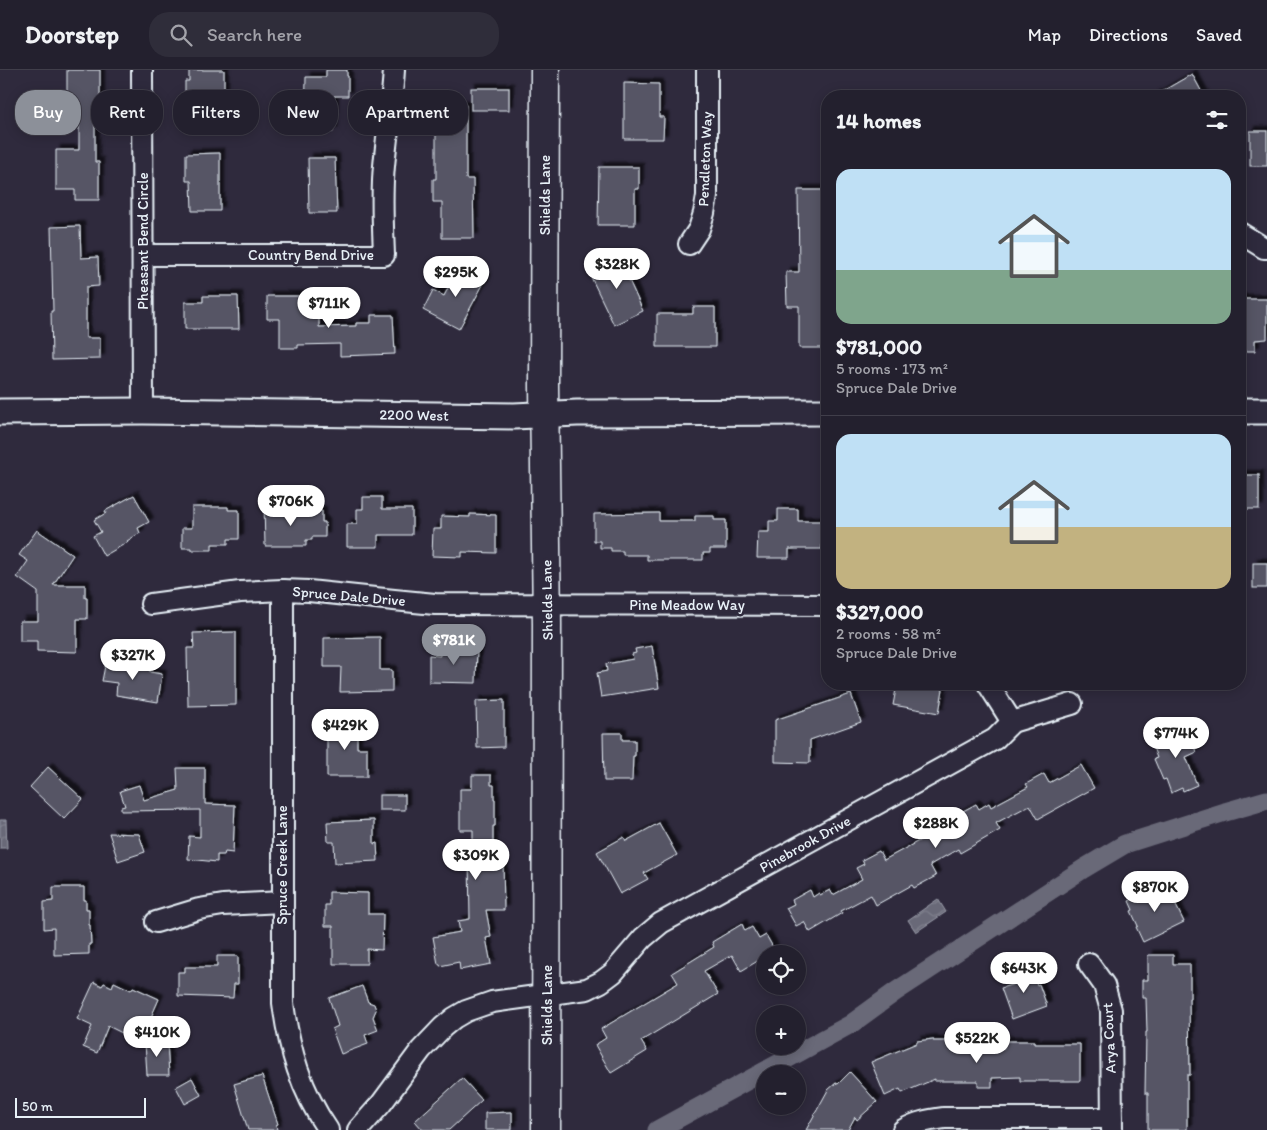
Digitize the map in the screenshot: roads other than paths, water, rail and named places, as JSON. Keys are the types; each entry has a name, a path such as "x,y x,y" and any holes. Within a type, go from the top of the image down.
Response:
{"main road":[{"name":"Shields Lane","path":"545,70 546,1130"}],"street":[{"name":"Pheasant Bend Circle","path":"142,70 143,411"},
{"name":"Country Bend Drive","path":"143,255 384,255 382,205 384,167 394,70"},
{"name":"Pendleton Way","path":"689,244 699,229 707,196 707,70"},
{"path":"1246,237 1267,248"},
{"name":"2200 West","path":"0,412 143,411 514,416 577,413 821,412"},
{"path":"1246,411 1267,411"},
{"name":"Spruce Dale Drive","path":"151,604 240,592 283,590 435,604 547,604"},
{"name":"Spruce Creek Lane","path":"283,590 283,1003 291,1048 303,1085 316,1112 328,1130"},
{"name":"Pine Meadow Way","path":"547,604 821,604"},
{"path":"992,690 1012,722"},
{"name":"Pinebrook Drive","path":"358,1130 381,1104 421,1050 454,1018 473,1008 492,1002 574,992 587,989 601,982 613,973 643,938 662,923 995,739 1012,722 1072,704"},
{"path":"156,922 223,904 282,902"},
{"name":"Arya Court","path":"1090,964 1104,985 1111,1010 1112,1124"},
{"path":"903,1130 927,1120 944,1118 1112,1124"}],"water":[{"path":"0,820 6,820 7,848 0,848"},
{"path":"938,899 946,912 916,932 908,920"}],"waterway":[{"path":"657,1130 851,1024 895,992 1083,869 1125,844 1267,800"}]}
